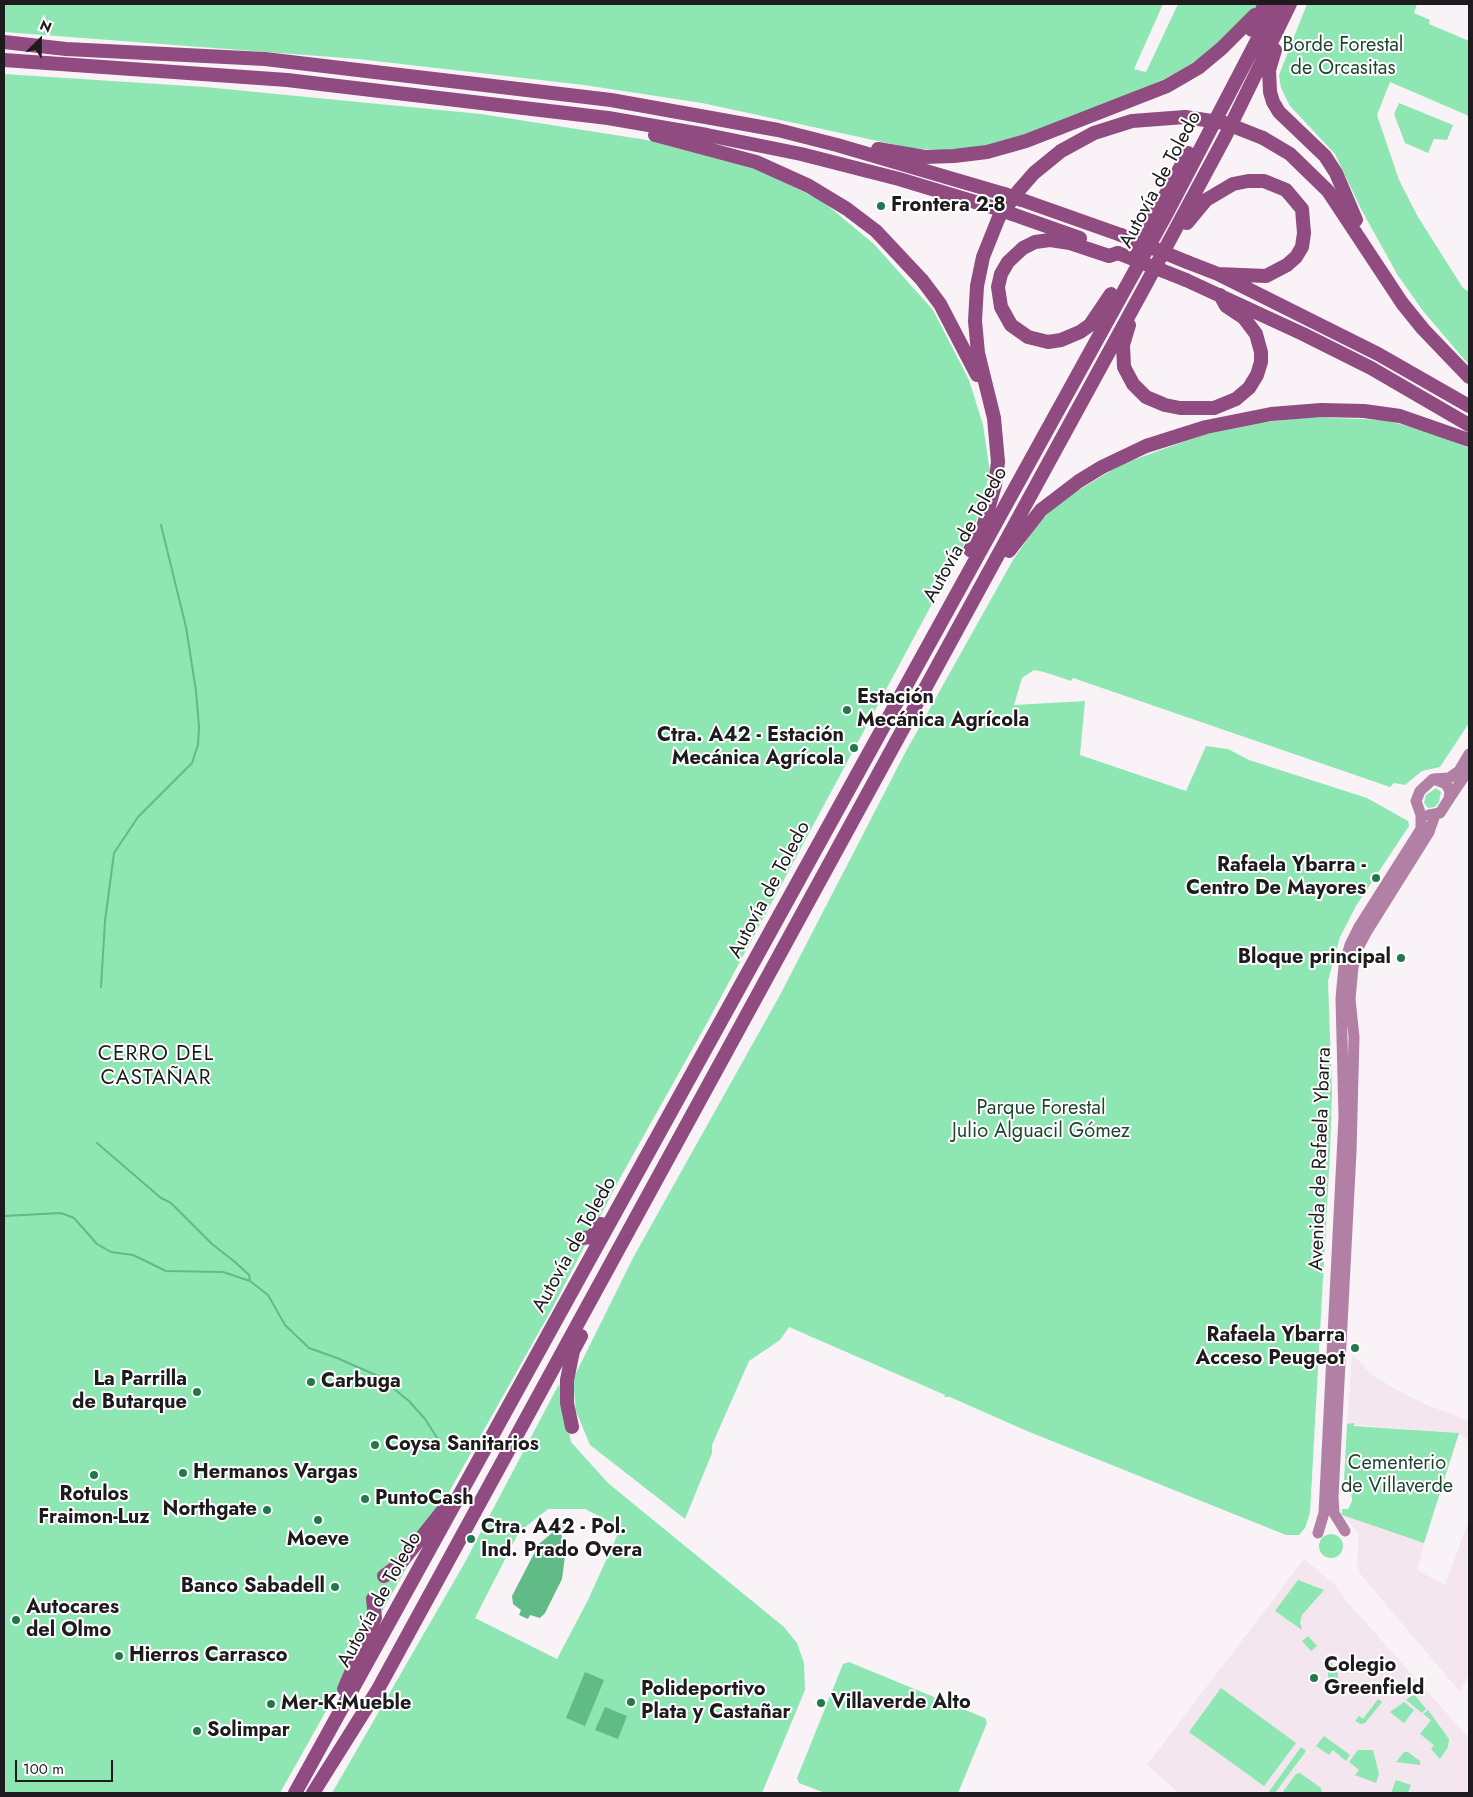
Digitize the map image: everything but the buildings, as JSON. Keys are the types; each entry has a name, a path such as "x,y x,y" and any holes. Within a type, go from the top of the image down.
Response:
{"highway":[{"path":"837,144 934,157 987,152 1026,141 1167,86 1198,68 1269,4"},
{"path":"1118,253 1109,256 1070,242 1050,240 1035,242 1023,248 1012,256 1001,274 998,294 1004,314 1011,325 1022,334 1041,341 1054,342 1068,338 1090,325 1106,304 1269,4"},
{"name":"Autovía de Toledo","path":"296,1793 501,1423 564,1305 565,1292 587,1251 587,1244 582,1238 592,1237 596,1232 641,1151 660,1131 1168,211 1269,4"},
{"path":"1290,4 1269,70 1271,97 1278,112 1316,146 1336,173 1356,220 1386,279"},
{"name":"Autovía de Toledo","path":"313,1793 377,1691 540,1389 606,1273 1144,288 1225,137 1290,4"},
{"path":"4,36 108,50"},
{"path":"4,42 66,49 265,59 611,100 769,129 837,144 1022,200 1121,235 1218,274 1378,354 1469,406"},
{"path":"4,60 287,80 608,118 801,154 899,179 995,208 1186,280 1354,360 1469,424"},
{"path":"4,69 54,73 101,68"},
{"path":"820,839 828,811 984,524 995,485 998,462 994,418 978,353 975,321 977,286 990,236 1008,203 1034,173 1061,151 1094,133 1132,121 1185,117 1225,123 1263,138 1297,160 1328,191 1386,279 1423,329 1469,377"},
{"path":"608,118 617,127 703,146 756,162 809,186 847,209 876,231 922,280 950,321 988,396"},
{"path":"1144,288 1194,212 1206,200 1233,184 1248,182 1264,181 1286,190 1302,209 1304,233 1302,246 1296,257 1278,272 1266,276 1218,274"},
{"path":"1134,306 1123,345 1124,367 1133,384 1146,397 1164,405 1197,409 1214,408 1236,399 1249,388 1257,375 1261,362 1258,339 1253,330 1244,318 1226,306 1220,295"},
{"path":"960,624 979,602 1023,530 1041,510 1058,495 1102,467 1146,446 1235,420 1271,414 1321,410 1364,411 1400,416 1469,440"},
{"path":"572,1427 567,1403 567,1380 571,1360 573,1351 593,1310 606,1273"},
{"path":"384,1576 400,1564 426,1534 447,1504 479,1448 501,1423"},
{"path":"335,1723 343,1691 375,1618 373,1599"}],"main road":[{"path":"1433,779 1449,778 1459,771 1469,754"},
{"name":"Avenida de Rafaela Ybarra","path":"1345,1531 1334,1513 1333,1497 1351,1152 1354,1037 1350,999 1353,967 1358,948 1367,931 1429,832 1435,815 1444,809 1449,798 1469,769"},
{"path":"1433,779 1446,784 1450,791 1449,798"},
{"name":"Avenida de Rafaela Ybarra","path":"1318,1533 1324,1513 1344,1118 1341,998 1344,966 1350,945 1359,927 1421,829 1421,815 1416,799 1420,790 1433,779"},
{"path":"1418,807 1424,814 1435,815"}],"shaded area":[{"path":"1352,1354 1371,1374 1395,1389 1425,1404 1469,1421 1469,1442 1459,1433 1347,1424"},
{"path":"1343,1515 1424,1543 1417,1570 1445,1585 1469,1520 1469,1674 1460,1692 1361,1575 1357,1566 1359,1534"},
{"path":"559,1523 564,1526 561,1531 565,1556 562,1579 545,1613 540,1618 530,1615 528,1619 519,1615 521,1610 513,1604 512,1596 539,1544 553,1532"},
{"name":"Colegio Greenfield","path":"1304,1559 1335,1585 1348,1603 1469,1738 1469,1793 1179,1793 1147,1765"},
{"path":"585,1672 604,1680 585,1726 566,1718"},
{"path":"605,1707 627,1716 618,1739 595,1730"}],"green space":[{"path":"4,4 1163,4 1134,69 1146,72 1178,4 1258,4 1238,27 1198,60 1165,79 1012,142 971,149 937,150 910,148 702,103 584,85 358,59 4,32"},
{"name":"Borde Forestal de Orcasitas","path":"1307,4 1417,4 1414,13 1430,20 1429,24 1469,41 1469,116 1390,82 1377,115 1399,180 1418,217 1463,288 1469,292 1469,365 1423,311 1397,274 1361,209 1335,154 1290,106 1281,88 1279,75"},
{"path":"4,74 205,87 481,114 647,140 753,168 821,200 874,244 933,310 969,380 983,425 990,472 976,522 707,1023 620,1178 553,1307 280,1793 4,1793"},
{"path":"1399,103 1453,125 1447,140 1434,139 1428,153 1405,143 1394,114"},
{"name":"Parque Forestal Julio Alguacil Gómez","path":"1313,417 1384,420 1425,430 1469,448 1469,723 1440,767 1422,771 1405,785 1394,783 1390,787 1073,678 1071,681 1034,670 1022,678 1014,705 1085,701 1080,755 1186,791 1206,746 1228,749 1249,760 1367,798 1408,821 1409,826 1356,906 1340,937 1328,981 1332,1091 1330,1152 1310,1513 1305,1528 1299,1535 1286,1535 1027,1431 950,1397 944,1397 945,1395 789,1327 780,1340 749,1361 712,1445 712,1453 685,1519 590,1445 576,1411 573,1379 634,1256 780,995 905,753 1013,560 1039,522 1059,502 1122,464 1208,433 1245,424"},
{"path":"1436,788 1441,792 1439,802 1435,807 1428,808 1424,803 1426,795"},
{"path":"559,1384 571,1442 608,1483 784,1627 797,1643 804,1663 805,1690 762,1793 332,1793 464,1564","holes":["548,1509 585,1509 621,1527 588,1600 557,1659 475,1618 519,1532"]},
{"name":"Cementerio de Villaverde","path":"1354,1423 1354,1426 1459,1433 1424,1543 1342,1515 1342,1509 1348,1509 1352,1501 1350,1482 1344,1481 1347,1424"},
{"path":"1331,1534 1339,1538 1343,1546 1339,1554 1331,1558 1323,1554 1319,1546 1323,1538"},
{"path":"1298,1580 1324,1590 1302,1615 1300,1622 1302,1630 1275,1611"},
{"path":"1308,1636 1317,1646 1311,1651 1302,1641"},
{"path":"1328,1659 1337,1669 1338,1678 1332,1686 1328,1683 1328,1672 1322,1664"},
{"path":"849,1662 985,1718 987,1723 958,1793 825,1793 799,1783 797,1778 843,1664"},
{"path":"1221,1688 1296,1743 1264,1786 1189,1732"},
{"path":"1414,1694 1426,1709 1422,1713 1406,1700"},
{"path":"1378,1699 1382,1702 1365,1723 1361,1724 1355,1721 1359,1716 1363,1719"},
{"path":"1404,1702 1414,1710 1404,1723 1390,1712"},
{"path":"1428,1710 1449,1739 1448,1747 1440,1759 1431,1749 1434,1745 1420,1734 1431,1720 1423,1714"},
{"path":"1324,1736 1350,1755 1346,1761 1333,1750 1329,1755 1316,1746"},
{"path":"1301,1747 1306,1751 1275,1793 1268,1793"},
{"path":"1358,1750 1373,1750 1379,1774 1376,1783 1355,1775 1359,1770 1349,1762"},
{"path":"1404,1752 1408,1752 1420,1761 1420,1765 1396,1762"},
{"path":"1300,1773 1321,1788 1322,1793 1282,1793 1296,1774"},
{"path":"1396,1780 1411,1785 1408,1793 1391,1793"}],"waterway":[{"path":"101,987 105,921 114,853 138,817 192,763 198,745 199,727 196,691 186,627 161,525"},
{"path":"97,1143 161,1198 171,1203 212,1244 249,1275 250,1280"},
{"path":"4,1216 61,1213 74,1218 97,1244 111,1252 133,1255 166,1271 223,1272 250,1281 268,1295 285,1325 309,1348 378,1376 409,1401 425,1419 441,1444"}],"place":[{"name":"Frontera 2-8","path":"881,206"},
{"name":"Estación Mecánica Agrícola","path":"847,710"},
{"name":"Ctra. A42 - Estación Mecánica Agrícola","path":"854,748"},
{"name":"Rafaela Ybarra - Centro De Mayores","path":"1376,878"},
{"name":"Bloque principal","path":"1401,958"},
{"name":"Rafaela Ybarra Acceso Peugeot","path":"1355,1348"},
{"name":"Carbuga","path":"311,1382"},
{"name":"La Parrilla de Butarque","path":"197,1392"},
{"name":"Coysa Sanitarios","path":"375,1445"},
{"name":"Hermanos Vargas","path":"183,1473"},
{"name":"Rotulos Fraimon-Luz","path":"94,1475"},
{"name":"PuntoCash","path":"365,1499"},
{"name":"Northgate","path":"267,1510"},
{"name":"Moeve","path":"318,1520"},
{"name":"Ctra. A42 - Pol. Ind. Prado Overa","path":"471,1539"},
{"name":"Banco Sabadell","path":"335,1587"},
{"name":"Autocares del Olmo","path":"16,1620"},
{"name":"Hierros Carrasco","path":"119,1656"},
{"name":"Colegio Greenfield","path":"1314,1678"},
{"name":"Polideportivo Plata y Castañar","path":"631,1702"},
{"name":"Villaverde Alto","path":"821,1703"},
{"name":"Mer-K-Mueble","path":"271,1704"},
{"name":"Solimpar","path":"197,1731"}],"district":[{"name":"CERRO DEL CASTAÑAR","path":"156,1067"}]}
